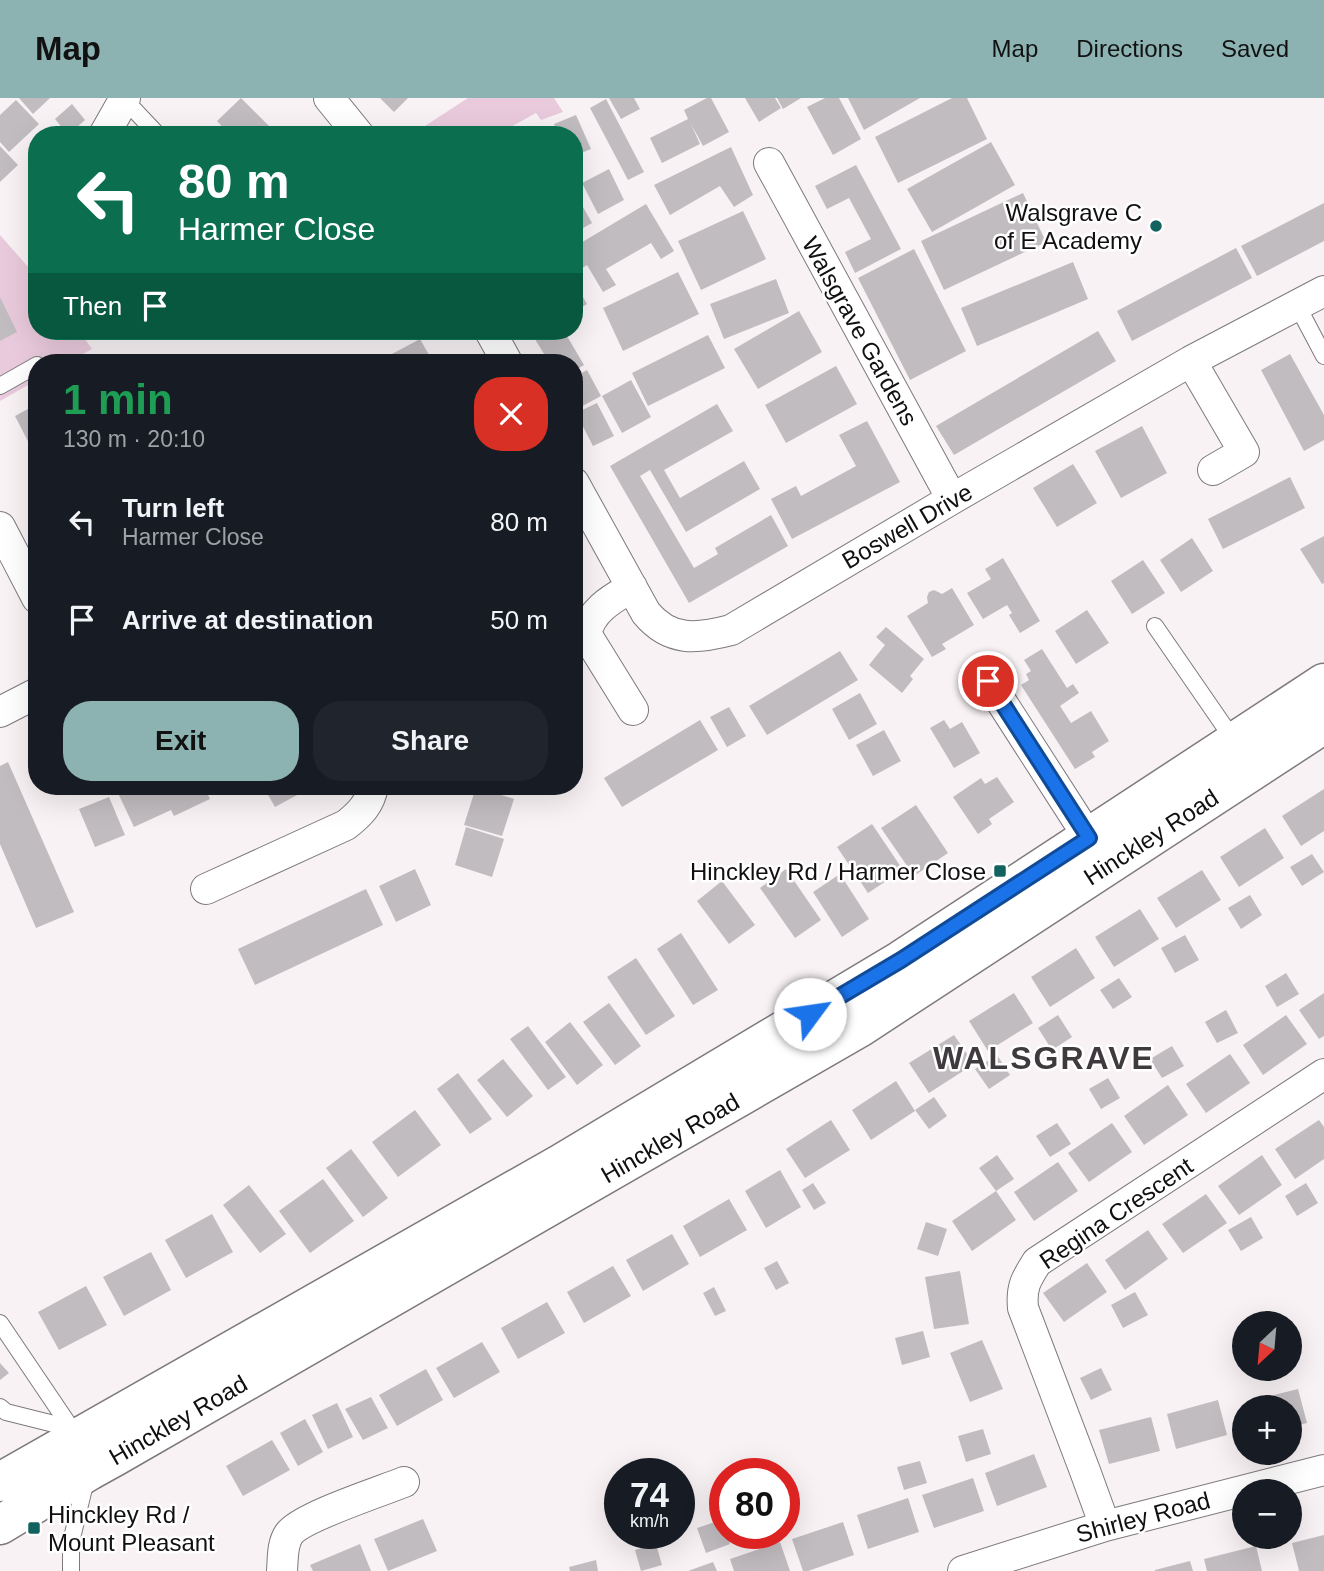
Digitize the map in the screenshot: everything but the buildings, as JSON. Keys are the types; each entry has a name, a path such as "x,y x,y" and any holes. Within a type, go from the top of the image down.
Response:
{"highway":[{"name":"Hinckley Road","path":"0,1482 79,1430 560,1164 901,960 1324,684"},
{"name":"Hinckley Road","path":"0,1525 89,1471 859,1028 1324,724"}],"street":[{"path":"329,98 352,126"},
{"path":"109,126 124,99"},
{"name":"Walsgrave Gardens","path":"768,163 952,499"},
{"name":"Boswell Drive","path":"583,499 654,623 667,632 687,636 709,636 731,630 1191,361 1324,291"},
{"path":"1191,361 1244,452 1213,470"},
{"path":"0,527 28,581"},
{"path":"632,587 596,612 588,623 586,634 633,710"},
{"path":"988,681 1089,838"},
{"path":"0,712 28,698"},
{"path":"206,889 346,825 362,811 371,795"},
{"name":"Regina Crescent","path":"1105,1526 1023,1308 1022,1293 1027,1277 1037,1262 1324,1074"},
{"name":"Shirley Road","path":"963,1571 1105,1526 1324,1470"},
{"path":"282,1571 283,1546 290,1532 308,1520 404,1482"}],"lane":[{"path":"124,99 150,126"},
{"path":"1297,305 1324,356"},
{"path":"0,386 28,370"},
{"path":"1155,626 1235,742"},
{"path":"0,1323 79,1430"},
{"path":"0,1408 6,1412 79,1430"},
{"path":"71,1571 71,1542 89,1471"}],"shaded area":[{"path":"468,98 554,98 563,112 541,120 536,113 512,126 425,126"},
{"path":"0,235 28,267 28,340 86,340 92,349 83,354 28,354 28,385 0,401"}],"place":[{"name":"Walsgrave C of E Academy","path":"1156,226"},
{"name":"Hinckley Rd / Harmer Close","path":"1000,871"},
{"name":"Hinckley Rd / Mount Pleasant","path":"34,1528"}],"district":[{"name":"WALSGRAVE","path":"1044,1058"}],"route":[{"path":"810,1014 901,960 1089,838 988,681"}]}
